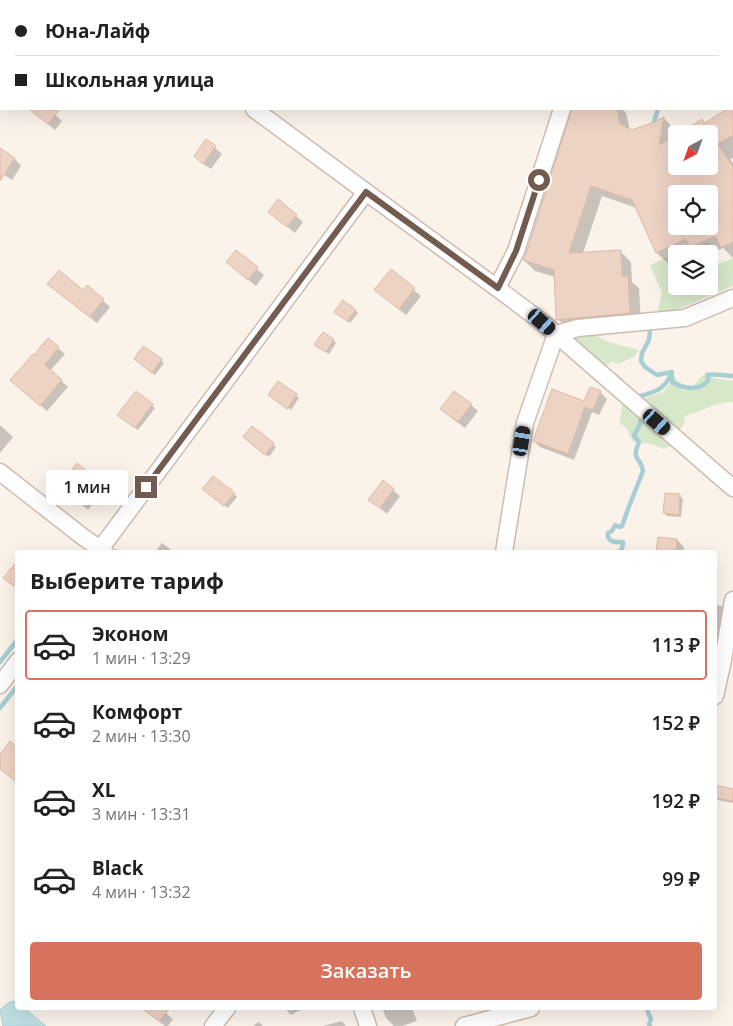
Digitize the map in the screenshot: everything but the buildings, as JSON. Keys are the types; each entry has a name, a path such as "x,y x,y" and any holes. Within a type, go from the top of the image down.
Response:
{"street":[{"path":"255,110 498,288 556,334 733,488"},
{"path":"498,288 516,251 562,110"},
{"path":"102,550 366,192"},
{"path":"556,334 578,328 685,318 733,298"},
{"path":"504,550 525,423 556,334"},
{"path":"0,472 100,550"},
{"path":"717,687 733,600"},
{"path":"0,685 15,666"},
{"path":"213,1026 225,1010"},
{"path":"363,1010 368,1026"},
{"path":"464,1026 524,1010"}],"green space":[{"path":"668,256 668,295 712,295 669,313 656,316 662,293 650,265"},
{"path":"733,258 733,286 718,292 718,262 719,264"},
{"path":"586,331 609,342 639,350 634,357 618,364 611,361 608,365 601,367 565,337"},
{"path":"707,371 712,378 733,381 733,402 715,405 685,416 684,424 676,433 638,401 663,392 675,377 685,391 694,385"},
{"path":"624,398 674,444 664,449 651,444 633,442 627,429 620,423"}],"water":[{"path":"15,1001 15,1010 26,1010 46,1026 3,1026 0,1010 8,1003"}],"waterway":[{"path":"654,122 658,110"},
{"path":"637,397 649,394 663,387 672,372 657,375 645,367 641,361 642,353 649,340 650,331"},
{"path":"672,376 672,382 690,388 705,384 708,381 708,375 733,376"},
{"path":"621,550 623,542 614,542 608,537 608,533 612,531 615,525 622,526 643,471 636,456 639,442 634,436 640,424 641,415"},
{"path":"0,662 15,643"},
{"path":"0,708 15,689"},
{"path":"648,1010 651,1019 650,1026"}],"route":[{"path":"146,487 366,192 498,288 516,251 539,180"}]}
